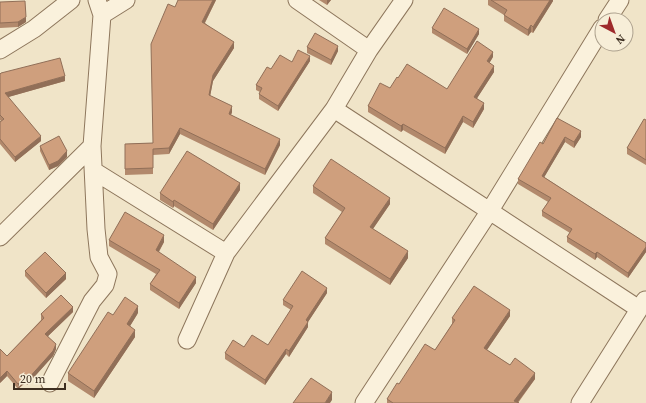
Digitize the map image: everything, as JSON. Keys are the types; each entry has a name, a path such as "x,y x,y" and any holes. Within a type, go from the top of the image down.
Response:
{"street":[{"path":"0,50 34,29 71,0"},
{"path":"50,383 92,301 105,285 108,274 99,257 96,230 92,146 99,8 126,0"},
{"path":"297,0 369,50"},
{"path":"187,340 226,253 334,109 369,50 404,0"},
{"path":"612,12 620,0"},
{"path":"364,403 489,212 594,41"},
{"path":"334,109 489,212 643,304 580,403"},
{"path":"0,237 92,146"},
{"path":"94,171 226,253"}],"building":[{"path":"178,0 213,0 202,22 234,42 213,75 209,95 232,106 229,114 280,139 265,169 180,128 169,148 153,149 153,168 125,169 125,144 153,143 151,44 168,4 175,7"},
{"path":"491,0 550,0 533,27 531,25 528,30 504,15 507,10"},
{"path":"25,1 26,17 18,22 0,23 0,2"},
{"path":"444,8 479,29 467,49 432,28"},
{"path":"315,33 338,46 331,60 307,47"},
{"path":"477,41 493,52 487,61 494,66 474,97 484,103 473,122 463,116 445,148 403,124 401,126 368,106 380,83 390,88 407,64 447,89"},
{"path":"298,50 310,56 278,106 259,94 262,88 256,85 267,67 271,69 280,55 292,62"},
{"path":"60,58 65,76 5,93 41,136 15,157 0,139 0,122 4,119 0,115 0,74"},
{"path":"557,118 581,131 574,142 565,137 542,176 646,243 646,247 628,273 597,252 595,254 567,237 572,229 542,211 551,198 518,179 540,142 543,144"},
{"path":"644,119 646,120 646,160 627,148"},
{"path":"59,136 67,151 58,161 49,165 40,146"},
{"path":"187,151 240,183 213,224 174,200 173,202 160,193"},
{"path":"331,159 390,198 370,227 408,251 390,279 325,238 345,208 313,186"},
{"path":"125,212 164,235 156,250 196,277 179,303 150,284 160,270 109,240"},
{"path":"45,252 66,273 46,293 25,271"},
{"path":"302,271 327,288 306,320 308,322 289,351 286,349 265,380 225,353 233,340 244,347 252,335 268,345 293,306 283,300"},
{"path":"474,286 510,310 484,348 510,365 515,358 535,373 514,401 519,403 393,403 387,399 397,383 399,384 425,344 435,350 455,320 452,318"},
{"path":"61,295 73,307 45,334 56,344 53,351 27,380 25,378 18,384 7,371 0,378 0,349 7,356 44,318 41,314"},
{"path":"125,297 138,306 127,324 135,330 94,391 68,373 108,312 113,315"},
{"path":"311,378 332,392 325,403 293,403"}]}
